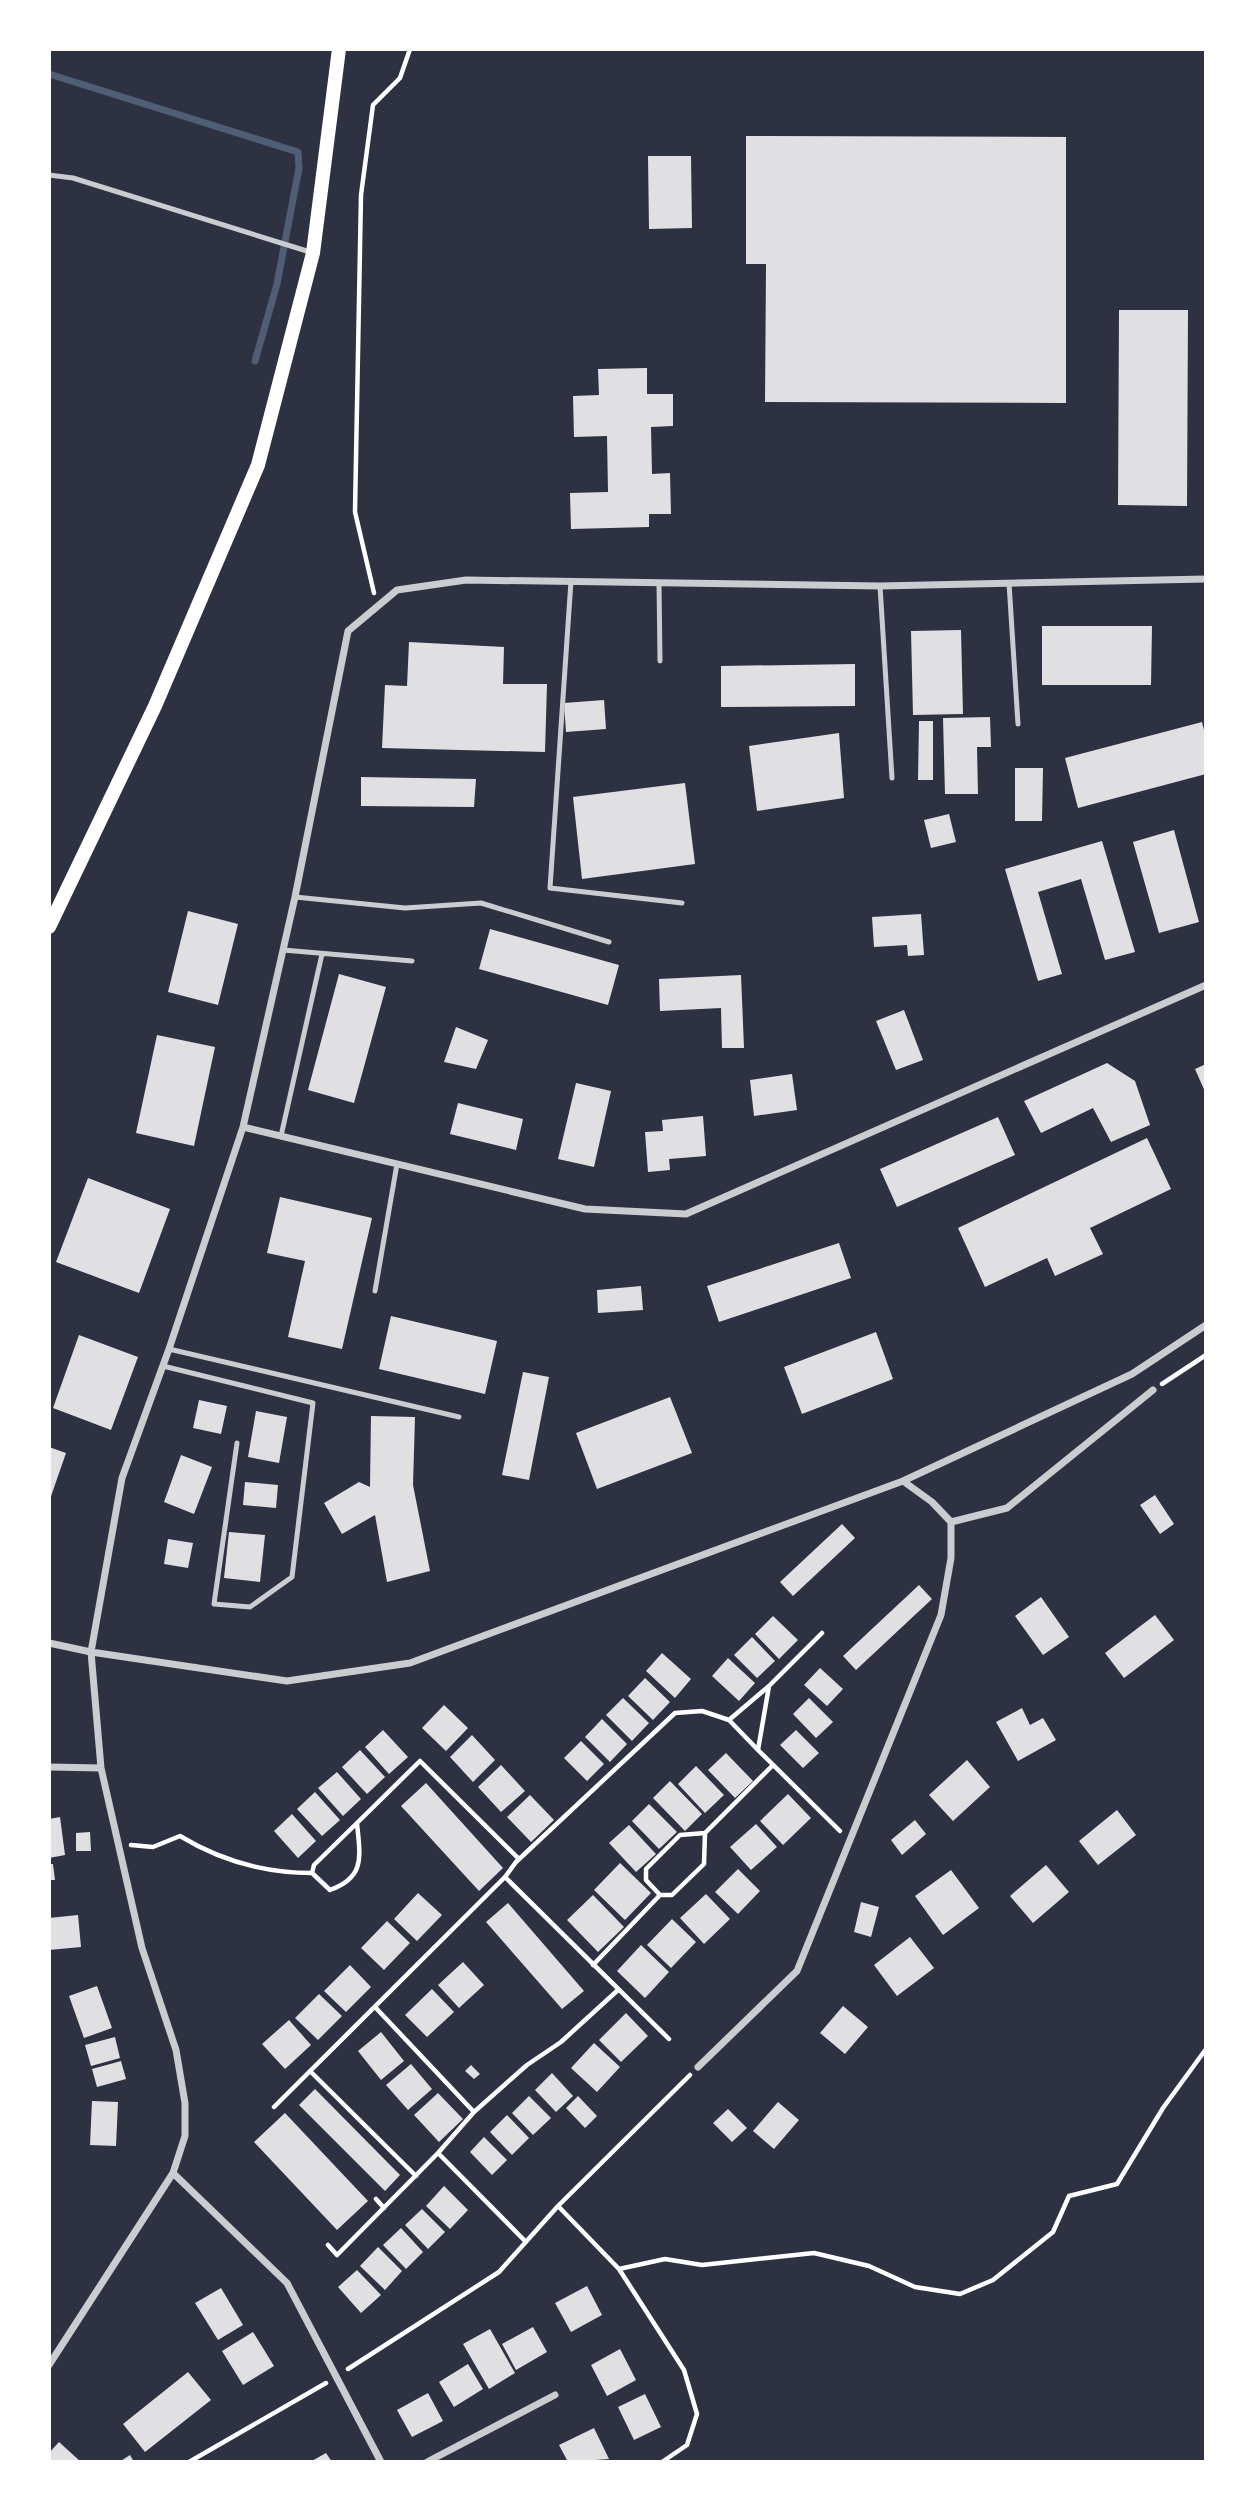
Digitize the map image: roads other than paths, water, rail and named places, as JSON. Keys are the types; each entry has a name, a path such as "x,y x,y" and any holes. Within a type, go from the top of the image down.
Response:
{"main road":[{"path":"49,927 155,706 258,465 313,253 339,49"}],"street":[{"path":"49,2365 173,2174 185,2136 185,2103 176,2050 142,1948 101,1768 91,1652 122,1478 169,1349 243,1127 284,950 348,631 397,590 466,580 880,586 1206,579"},
{"path":"243,1127 585,1209 686,1214 1206,985"},
{"path":"49,1643 91,1652 287,1681 410,1663 903,1482 1132,1374 1206,1325"},
{"path":"951,1522 1007,1508 1153,1390"},
{"path":"698,2067 797,1971 942,1615 951,1558 951,1522 932,1502 903,1482"},
{"path":"49,1767 101,1768"},
{"path":"173,2174 287,2283 381,2462"},
{"path":"427,2462 555,2395"}],"lane":[{"path":"49,175 73,178 313,253"},
{"path":"571,581 550,888 682,903"},
{"path":"659,583 660,661"},
{"path":"1009,583 1018,723"},
{"path":"880,586 891,778"},
{"path":"295,897 405,908 481,903 609,942"},
{"path":"284,950 412,961"},
{"path":"281,1136 322,954"},
{"path":"375,1291 397,1164"},
{"path":"169,1349 459,1417"},
{"path":"163,1366 313,1403 292,1577 250,1607 214,1604 237,1443"}],"waterway":[{"path":"49,74 298,152 299,168 277,284 255,361"}]}
